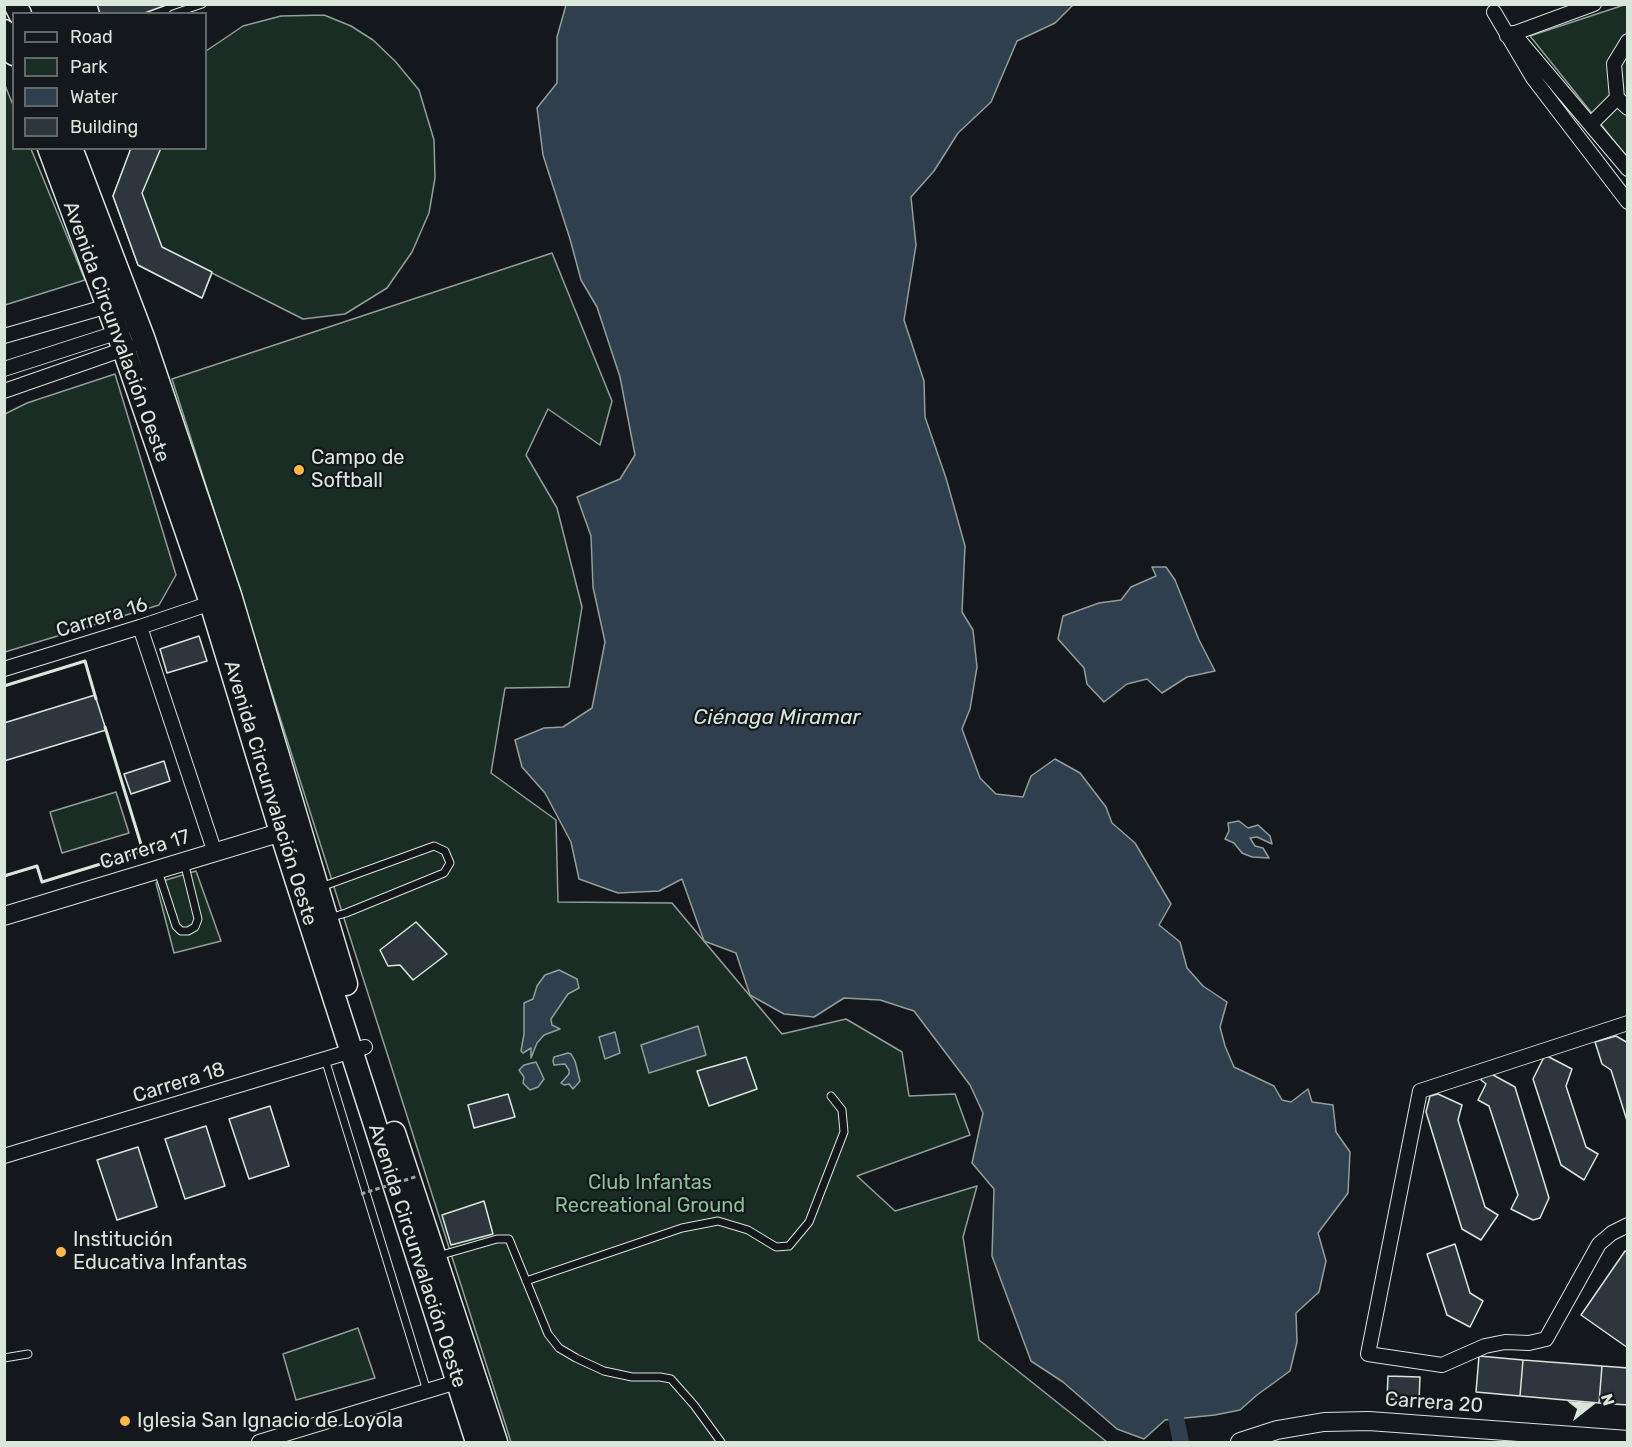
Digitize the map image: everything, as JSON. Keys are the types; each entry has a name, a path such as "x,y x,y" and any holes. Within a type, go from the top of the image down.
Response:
{"main road":[{"path":"4,31 12,49"},
{"name":"Avenida Circunvalación Oeste","path":"50,150 108,306 131,337 230,595 290,829 317,888 358,1049 435,1257 466,1380 477,1443"},
{"name":"Avenida Circunvalación Oeste","path":"72,150 211,603 290,829 358,1049 466,1380 496,1443"}],"street":[{"path":"1510,35 1594,4"},
{"path":"1491,8 1510,35 1628,169"},
{"path":"1510,35 1533,78 1628,202"},
{"path":"1628,41 1614,64 1617,98 1628,108"},
{"path":"1590,124 1617,98"},
{"path":"4,336 108,306"},
{"path":"4,369 131,337"},
{"path":"4,391 131,337"},
{"name":"Carrera 16","path":"4,669 211,603"},
{"path":"140,627 215,853"},
{"name":"Carrera 17","path":"4,916 290,829"},
{"path":"1628,1023 1420,1091 1368,1354 1442,1365 1485,1346 1505,1342 1529,1343 1545,1339 1599,1244 1612,1233 1628,1225"},
{"name":"Carrera 18","path":"4,1156 358,1049"},
{"path":"259,1443 466,1380"},
{"name":"Carrera 20","path":"1240,1443 1277,1430 1324,1422 1369,1420 1628,1440"}],"lane":[{"path":"179,12 202,4"},
{"path":"317,888 434,846 445,851 450,863 444,873 346,913 326,918"},
{"path":"158,870 176,926 181,931 188,931 195,927 198,919 184,862"},
{"path":"325,1059 427,1391"},
{"path":"526,1281 682,1228 718,1221 748,1230 776,1247 789,1246 809,1222 844,1132 842,1110 831,1096"},
{"path":"435,1257 497,1239 509,1239 548,1334 559,1348 604,1371 632,1377 671,1379 722,1443"},
{"path":"4,1358 28,1354"}],"path":[{"path":"362,1194 418,1176"}],"green space":[{"path":"1627,5 1627,157 1530,36"},
{"path":"324,15 351,26 373,40 395,61 419,90 434,140 435,178 429,213 412,252 387,288 345,314 303,319 212,273 202,298 138,265 113,196 131,150 207,150 207,50 243,26 281,16"},
{"path":"4,83 12,103 12,150 31,150 85,280 5,305"},
{"name":"Club Infantas Recreational Ground","path":"552,253 612,401 600,445 548,409 526,455 557,508 582,607 569,687 505,688 491,773 556,820 558,902 672,903 782,1034 846,1019 902,1052 909,1096 955,1094 970,1135 857,1176 895,1211 977,1186 963,1237 979,1340 1107,1442 511,1442 172,379"},
{"path":"115,374 176,575 159,605 5,652 5,414 27,403"},
{"path":"116,792 129,833 62,853 50,812"},
{"path":"196,871 221,941 174,953 156,883"},
{"path":"358,1328 375,1378 296,1400 283,1354"}],"water":[{"name":"Ciénaga Miramar","path":"566,5 1073,5 1055,23 1017,41 991,102 958,133 934,171 911,197 916,245 904,320 924,381 925,417 946,478 965,546 962,612 973,630 977,667 970,709 962,729 980,778 996,794 1023,797 1031,776 1055,759 1080,773 1106,807 1112,823 1135,843 1171,904 1159,925 1180,942 1187,968 1203,986 1227,1002 1220,1027 1234,1067 1274,1086 1282,1100 1291,1102 1308,1089 1312,1102 1333,1105 1336,1132 1350,1152 1348,1193 1318,1233 1326,1261 1319,1292 1296,1313 1297,1342 1290,1371 1240,1410 1165,1420 1144,1439 1117,1429 1063,1382 1031,1361 992,1256 994,1189 972,1163 983,1113 970,1085 914,1011 880,1000 844,998 814,1017 784,1014 750,995 736,953 704,941 682,879 659,891 618,893 579,879 571,842 545,793 522,767 515,740 544,728 563,727 592,708 605,642 593,587 591,536 577,497 620,479 635,455 620,377 597,307 581,280 543,155 537,108 557,83 557,37"},
{"path":"1152,567 1166,567 1175,580 1199,640 1215,671 1187,677 1162,693 1147,679 1127,684 1104,702 1087,684 1084,668 1058,639 1063,616 1099,603 1121,600 1131,587 1156,576"},
{"path":"1239,821 1248,828 1258,825 1270,836 1272,844 1257,837 1250,838 1255,846 1263,848 1269,858 1252,857 1242,853 1234,843 1225,839 1229,831 1228,823"},
{"path":"559,970 577,979 579,988 568,994 551,1019 552,1025 560,1029 544,1035 537,1043 531,1058 531,1048 523,1053 521,1051 524,1034 524,1003 533,999 537,986 545,975"},
{"path":"698,1026 706,1055 649,1073 641,1045"},
{"path":"615,1032 620,1053 605,1059 599,1037"},
{"path":"568,1053 575,1061 580,1081 573,1089 569,1084 561,1083 569,1074 565,1064 554,1065 553,1061 554,1057"},
{"path":"536,1062 544,1079 538,1087 530,1090 523,1083 524,1077 519,1070 524,1065"}],"building":[{"path":"97,4 169,4 147,12 99,12"},
{"path":"130,150 160,150 142,193 162,247 212,272 202,298 138,265 113,196"},
{"path":"199,636 207,661 167,673 160,649"},
{"path":"95,695 106,730 4,761 4,723"},
{"path":"164,761 170,781 131,794 124,774"},
{"path":"416,922 447,954 413,980 400,965 388,966 380,950"},
{"path":"1616,1036 1628,1043 1628,1124 1611,1070 1602,1064 1595,1042"},
{"path":"1545,1055 1572,1069 1566,1086 1586,1147 1598,1154 1584,1180 1561,1165 1533,1079"},
{"path":"746,1057 757,1089 709,1106 697,1071"},
{"path":"1486,1071 1515,1087 1549,1198 1540,1218 1533,1220 1511,1209 1518,1195 1489,1106 1478,1100 1486,1084 1481,1080"},
{"path":"508,1094 515,1117 474,1128 468,1105"},
{"path":"1438,1094 1462,1105 1458,1120 1485,1207 1498,1215 1481,1240 1462,1229 1426,1112 1430,1096"},
{"path":"270,1106 289,1166 249,1179 229,1119"},
{"path":"206,1126 225,1186 185,1199 165,1139"},
{"path":"138,1147 157,1207 117,1220 97,1160"},
{"path":"484,1201 493,1234 451,1245 442,1215"},
{"path":"1455,1244 1470,1293 1483,1301 1470,1327 1447,1315 1427,1254"},
{"path":"1625,1251 1628,1253 1628,1348 1581,1315"},
{"path":"1479,1356 1523,1360 1520,1396 1476,1392"},
{"path":"1523,1360 1602,1366 1599,1403 1520,1396"},
{"path":"1602,1366 1628,1368 1628,1405 1599,1403"},
{"path":"1388,1376 1420,1377 1419,1400 1387,1399"}],"waterway":[{"path":"1176,1418 1181,1442"}],"wall":[{"path":"4,686 85,661 96,699"},
{"path":"4,876 37,866 42,882 143,851 105,727"}],"place":[{"name":"Campo de Softball","path":"299,470"},
{"name":"Institución Educativa Infantas","path":"61,1252"},
{"name":"Iglesia San Ignacio de Loyola","path":"125,1421"}]}
